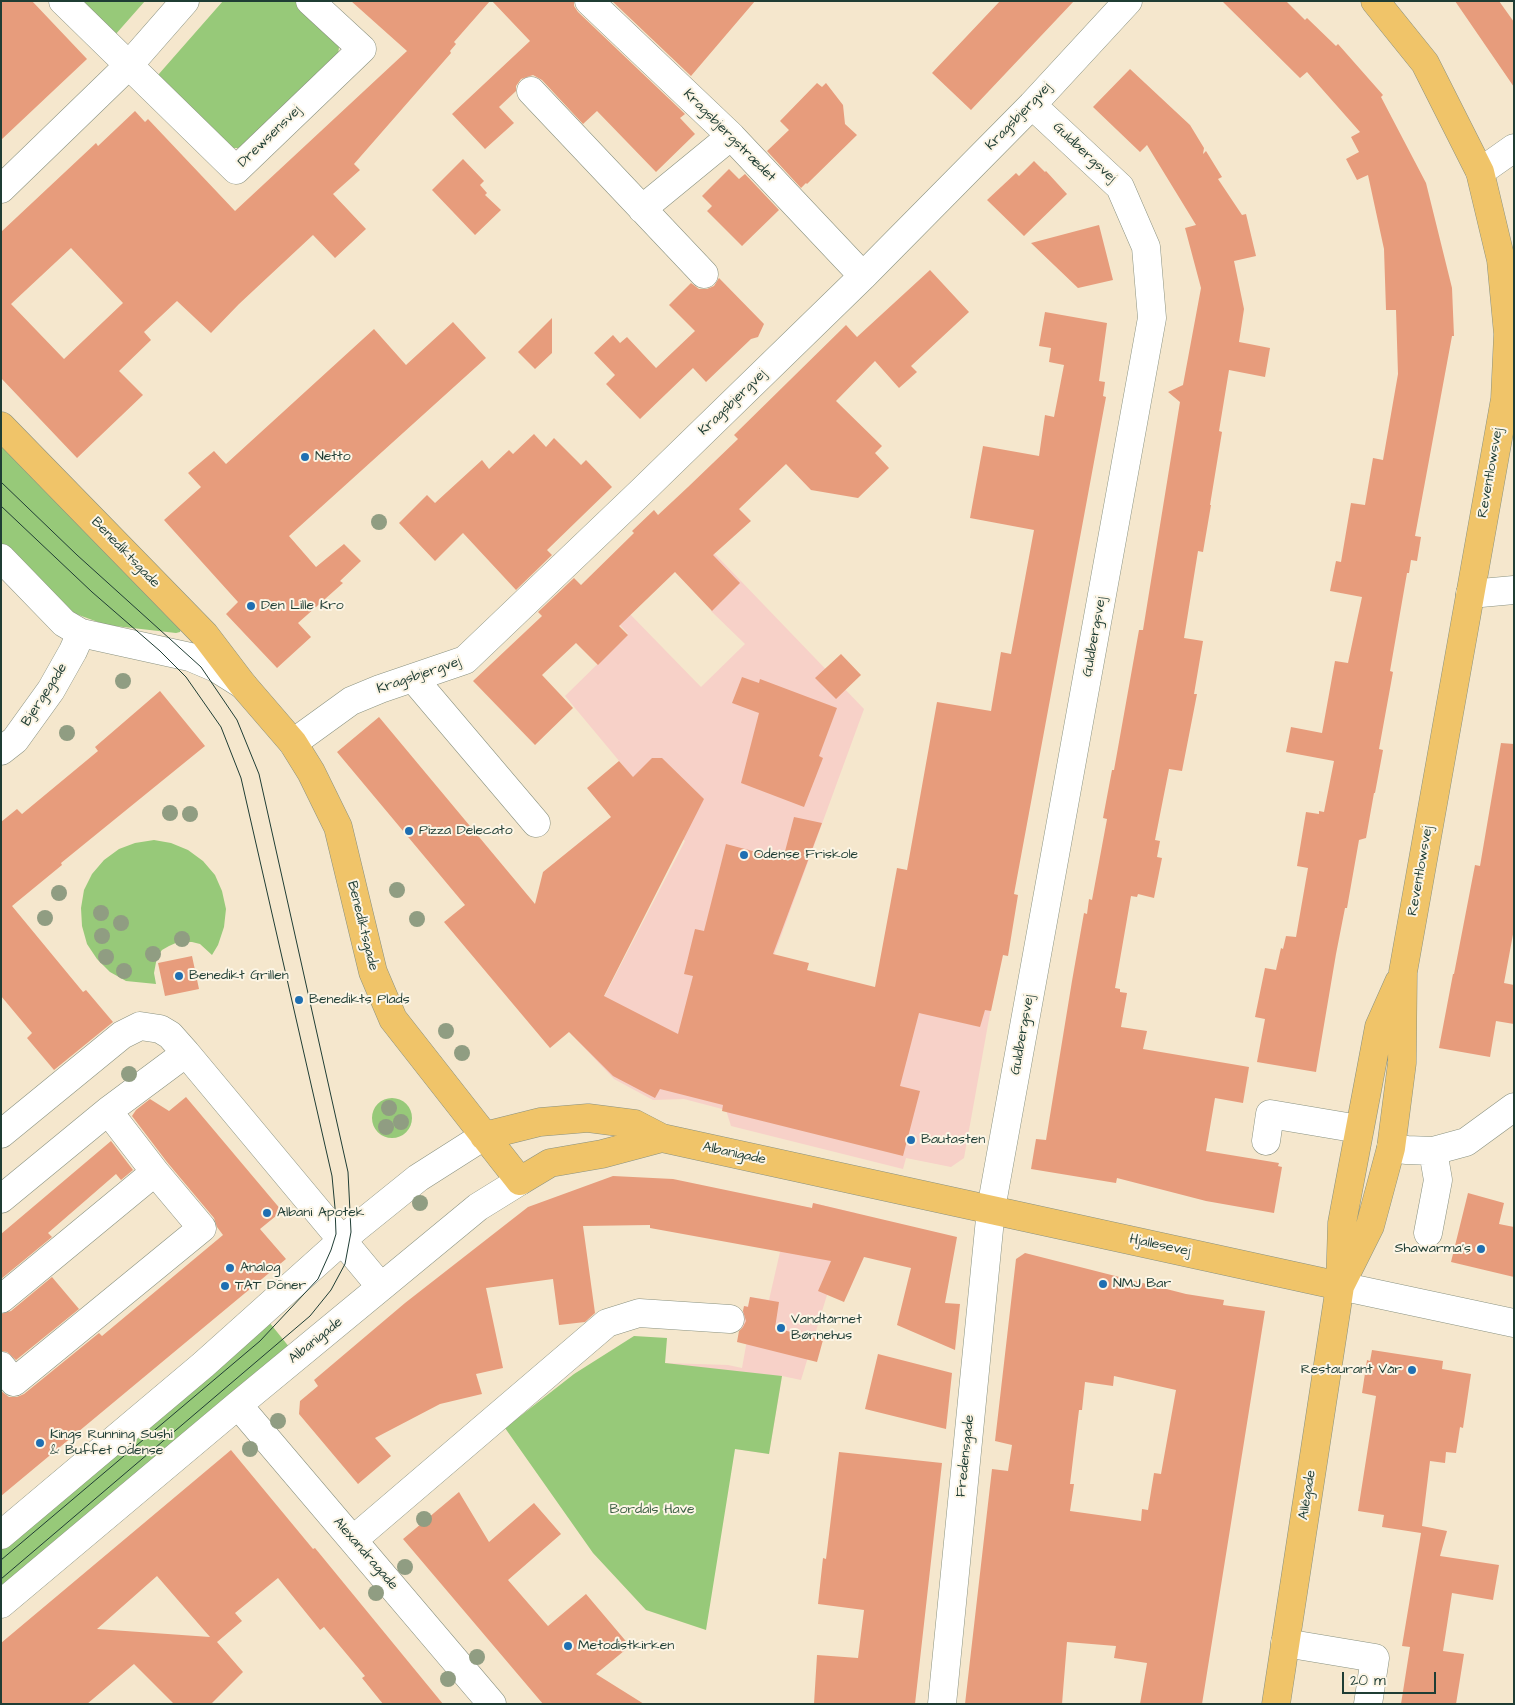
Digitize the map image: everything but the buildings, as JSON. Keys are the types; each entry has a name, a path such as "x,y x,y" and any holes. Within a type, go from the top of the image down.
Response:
{"main road":[{"name":"Reventlowsvej","path":"1340,1286 1370,1226 1391,1148 1402,1063 1403,972 1505,399 1508,334 1501,260 1480,172 1426,63 1375,1"},
{"name":"Benediktsgade","path":"1,426 205,635 243,685 293,743 311,772 338,827 373,972 393,1019 520,1181"},
{"name":"Reventlowsvej","path":"1340,1286 1342,1223 1378,1027 1403,972"},
{"name":"Albanigade","path":"484,1136 540,1122 588,1118 635,1124 662,1138 806,1169"},
{"name":"Albanigade","path":"520,1181 550,1163 602,1154 662,1138"},
{"name":"Hjallesevej","path":"806,1169 1340,1286"},
{"name":"Allégade","path":"1276,1704 1340,1286"}],"street":[{"name":"Drewsensvej","path":"63,1 236,170 362,48 310,1"},
{"path":"1,189 129,65 185,1"},
{"name":"Kragsbjergstrædet","path":"589,1 731,136 863,276"},
{"name":"Kragsbjergvej","path":"293,743 351,701 380,689 466,660 863,276 1032,105 1128,1"},
{"path":"531,91 704,274"},
{"name":"Guldbergsvej","path":"991,1209 1152,318 1146,247 1120,187 1032,105"},
{"path":"642,209 731,136"},
{"path":"1480,172 1514,148"},
{"name":"Benediktsgade","path":"1,558 64,623 81,633 190,657 216,668 243,685"},
{"path":"1470,594 1514,590"},
{"name":"Bjergegade","path":"1,751 15,740 51,690 81,633"},
{"path":"413,678 536,824"},
{"path":"1,1134 122,1036 140,1026 160,1029 170,1035 186,1053 381,1287"},
{"path":"1,1199 108,1111 186,1053"},
{"path":"1391,1148 1433,1151 1466,1142 1514,1107"},
{"path":"1,1366 14,1382 202,1228 155,1172 108,1111"},
{"path":"1266,1141 1270,1114 1359,1129"},
{"name":"Albanigade","path":"1,1535 203,1365 341,1241 418,1178 484,1136"},
{"path":"1428,1234 1438,1180 1433,1151"},
{"path":"1,1299 155,1172"},
{"name":"Albanigade","path":"1,1604 478,1207 520,1181"},
{"name":"Fredensgade","path":"942,1704 991,1209"},
{"name":"Hjallesevej","path":"1340,1286 1514,1323"},
{"path":"353,1540 608,1323 639,1313 730,1319"},
{"name":"Alexandragade","path":"238,1405 492,1704"},
{"path":"1285,1643 1375,1658 1368,1704"}],"shaded area":[{"name":"Odense Friskole","path":"688,526 864,709 774,955 796,976 924,1010 992,1002 964,1158 951,1167 906,1158 903,1169 731,1126 726,1110 684,1099 653,1100 614,1079 575,1038 590,1024 685,841 633,799 635,780 565,696 628,634 617,622 626,610 701,687 745,644 711,611 723,600"},
{"name":"Vandtårnet Børnehus","path":"813,1203 856,1213 847,1252 827,1295 801,1380 782,1376 769,1454 654,1437 665,1363 728,1365 742,1368 749,1329 740,1327 744,1306 748,1306 750,1297 769,1300 791,1204 812,1208"}],"green space":[{"path":"82,1 145,1 115,35"},
{"path":"223,1 298,1 338,39 339,47 338,55 245,145 238,148 229,148 158,75"},
{"path":"1,443 181,628 180,632 106,625 76,614 58,602 1,545"},
{"path":"154,840 171,843 188,850 203,861 215,875 222,891 226,909 224,927 218,945 212,955 200,944 192,942 178,942 169,946 162,950 157,957 154,973 156,984 126,981 110,972 97,959 87,944 82,926 81,908 84,890 92,874 104,860 119,849 135,843"},
{"path":"388,1098 396,1098 403,1101 409,1107 412,1118 409,1129 403,1135 396,1138 388,1138 381,1135 375,1129 372,1122 372,1114 375,1107 381,1101"},
{"path":"269,1322 290,1348 1,1592 1,1547"},
{"name":"Bordals Have","path":"634,1336 667,1338 665,1363 782,1376 769,1454 735,1449 706,1630 646,1610 593,1553 505,1428 574,1374"}],"tram line":[{"path":"1,482 77,555 201,667 237,720 259,774 348,1172 351,1232 345,1264 331,1290 310,1316 1,1579"},
{"path":"1,506 186,677 221,727 241,778 332,1176 336,1234 318,1279 260,1341 1,1560"}],"place":[{"name":"Netto","path":"305,457"},
{"name":"Den Lille Kro","path":"251,606"},
{"name":"Pizza Delecato","path":"409,831"},
{"name":"Odense Friskole","path":"744,855"},
{"name":"Benedikt Grillen","path":"179,976"},
{"name":"Benedikts Plads","path":"299,1000"},
{"name":"Bautasten","path":"911,1140"},
{"name":"Albani Apotek","path":"267,1213"},
{"name":"Shawarma's","path":"1481,1249"},
{"name":"Analog","path":"230,1268"},
{"name":"NMJ Bar","path":"1103,1284"},
{"name":"TAT Döner","path":"225,1286"},
{"name":"Vandtårnet Børnehus","path":"781,1328"},
{"name":"Restaurant Vår","path":"1412,1370"},
{"name":"Kings Running Sushi & Buffet Odense","path":"40,1443"},
{"name":"Metodistkirken","path":"568,1646"}]}
